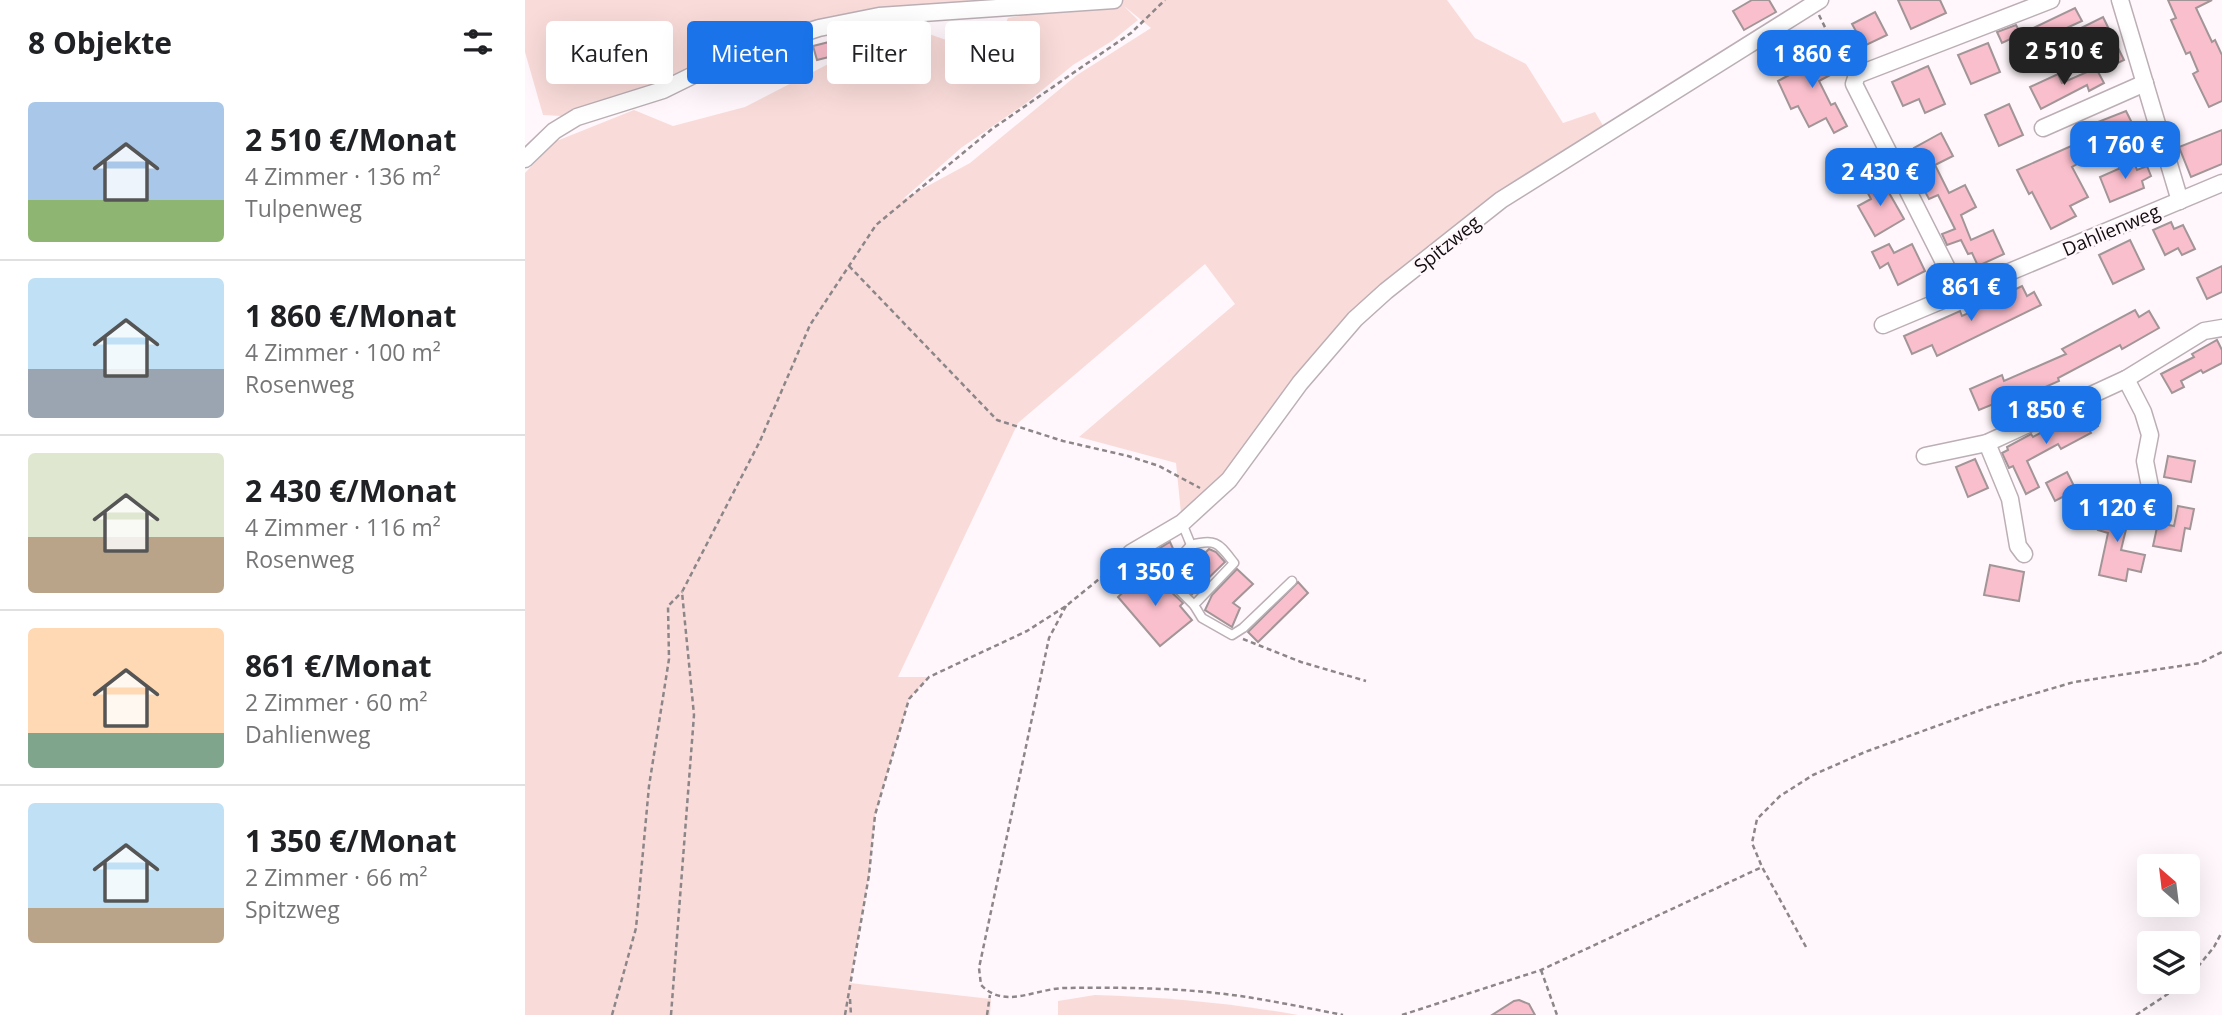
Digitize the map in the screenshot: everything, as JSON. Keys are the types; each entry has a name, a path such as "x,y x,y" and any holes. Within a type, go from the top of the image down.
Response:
{"street":[{"path":"525,159 554,131 577,117 663,90 730,57 819,28 880,16 1114,0"},
{"path":"1960,294 1854,84 1857,75 2051,0"},
{"path":"2120,0 2180,201"},
{"name":"Spitzweg","path":"1131,553 1182,523 1229,480 1309,372 1355,319 1387,291 1501,200 1817,2"},
{"path":"2043,128 2145,83"},
{"name":"Dahlienweg","path":"1883,325 2222,183"},
{"path":"1925,456 1987,443 2126,379 2204,331 2222,328"},
{"path":"2126,379 2144,412 2151,435 2145,461 2152,497"},
{"path":"1987,443 2010,499 2018,547 2024,554"}],"lane":[{"path":"1182,523 1191,545"},
{"path":"1194,605 1234,563 1219,544 1206,541 1191,545 1164,575 1194,605 1202,618 1232,635 1243,628 1292,581"}],"path":[{"path":"612,1015 636,928 649,786 669,659 668,606 682,592 760,441 810,325 876,225 992,129 1131,33 1165,0"},
{"path":"1817,2 1854,84"},
{"path":"849,266 997,420 1063,441 1159,466 1212,495"},
{"path":"845,1015 869,874 875,815 909,699 929,677 1027,631 1066,606 1131,553"},
{"path":"671,1015 694,715 682,592"},
{"path":"1066,606 1049,638 979,968 981,985 990,995 1003,998 1062,988 1148,988 1251,998 1343,1015"},
{"path":"1232,635 1301,662 1366,681"},
{"path":"1806,947 1762,867 1752,843 1757,818 1780,796 1813,775 1865,752 1989,707 2074,682 2200,663 2222,652"},
{"path":"1402,1015 1541,970 1762,867"},
{"path":"2200,965 2222,932"},
{"path":"1541,970 1557,1015"},
{"path":"849,992 851,1015"},
{"path":"2136,1015 2168,994"},
{"path":"987,1015 990,995"}],"shaded area":[{"path":"525,0 1447,0 1475,38 1526,64 1563,123 1595,112 1608,134 1386,291 1229,480 1182,523 1176,463 1079,437 1235,304 1205,264 1018,423 898,677 929,677 909,699 875,815 869,875 850,983 991,999 990,1015 525,1015 525,173 554,142 634,110 673,126 745,107 790,84 813,84 813,72 827,65 827,84 931,84 931,35 945,40 945,84 1040,84 1040,21 1007,21 1008,18 1108,1 894,21 827,21 827,27 813,30 813,21 687,21 687,77 673,82 673,21 546,21 546,84 667,84 577,117 543,115 525,52","holes":["1124,6 1151,28 1077,75 970,163 902,200 961,148 1138,20"]},
{"path":"1095,995 1197,1001 1298,1015 1058,1015 1058,1001"}],"building":[{"path":"1752,0 1769,0 1776,12 1744,30 1733,11"},
{"path":"1898,0 1940,0 1946,13 1911,29"},
{"path":"2168,0 2212,0 2196,8 2212,42 2215,40 2222,55 2222,101 2209,107 2193,74 2198,71 2190,52 2186,54 2171,20 2176,18"},
{"path":"2075,8 2082,21 2049,36 2054,47 2033,58 2021,34"},
{"path":"1875,12 1887,35 1864,46 1852,24"},
{"path":"2103,17 2124,60 2098,72 2077,30"},
{"path":"2016,25 2021,34 2002,43 1997,32"},
{"path":"827,42 827,58 817,60 813,46"},
{"path":"1988,43 2000,72 1971,84 1958,55"},
{"path":"1821,46 1834,73 1819,81 1831,105 1835,103 1847,126 1834,133 1826,118 1809,127 1798,106 1791,109 1778,81 1793,73 1787,63"},
{"path":"1928,66 1945,104 1925,113 1919,99 1903,106 1892,82"},
{"path":"2096,68 2104,83 2089,91 2087,85 2041,109 2030,87 2058,74 2062,83"},
{"path":"2009,104 2023,135 1999,146 1985,115"},
{"path":"2126,111 2134,127 2122,133 2125,141 2078,160 2079,163 2072,167 2088,197 2070,206 2076,216 2051,229 2017,170 2085,140 2080,129"},
{"path":"2222,130 2222,164 2191,177 2179,147"},
{"path":"1941,133 1953,156 1935,165 1949,193 1965,185 1976,207 1961,215 1971,240 1993,230 2004,254 1978,266 1961,240 1947,245 1942,234 1955,229 1938,195 1929,199 1922,186 1931,181 1914,148"},
{"path":"2134,162 2137,170 2147,166 2151,176 2142,181 2144,188 2110,202 2100,177"},
{"path":"1880,177 1904,219 1875,236 1858,206 1871,199 1864,186"},
{"path":"2171,222 2174,229 2183,225 2195,249 2182,255 2178,248 2165,255 2153,230"},
{"path":"2130,240 2144,269 2113,284 2099,255"},
{"path":"1889,244 1894,253 1912,244 1925,271 1898,285 1888,263 1880,268 1872,252"},
{"path":"2222,266 2222,292 2207,299 2197,278"},
{"path":"2022,286 2027,296 2034,292 2041,305 1937,356 1932,345 1912,354 1904,336 1960,311 1962,316"},
{"path":"2135,310 2139,317 2149,311 2159,328 2122,349 2120,345 2058,378 2059,381 2027,395 2025,391 1979,410 1970,389 2002,375 2004,381 2066,354 2062,349"},
{"path":"2217,340 2222,350 2222,363 2181,381 2184,387 2172,393 2161,374 2194,357 2192,354"},
{"path":"2080,412 2082,416 2091,412 2098,426 2089,430 2091,433 2061,449 2058,444 2027,461 2039,487 2026,494 2013,466 2009,468 2002,453 2008,450 2007,447 2031,434 2033,437"},
{"path":"2168,456 2195,461 2191,482 2164,477"},
{"path":"1975,459 1988,488 1968,497 1956,467"},
{"path":"2067,472 2076,490 2055,501 2046,483"},
{"path":"2106,497 2121,501 2117,514 2129,517 2121,550 2145,555 2141,572 2128,569 2126,581 2099,575 2108,533 2098,530"},
{"path":"2178,506 2194,509 2190,529 2185,528 2181,551 2153,546 2158,523 2174,526"},
{"path":"1170,542 1175,553 1173,555 1141,571 1137,562"},
{"path":"1209,549 1225,562 1192,594 1178,580"},
{"path":"1990,565 2024,572 2019,601 1984,595"},
{"path":"1148,569 1166,591 1168,589 1183,603 1180,606 1192,620 1160,646 1118,597"},
{"path":"1237,569 1253,584 1233,603 1240,608 1232,627 1205,610 1212,595"},
{"path":"1298,582 1308,593 1258,642 1248,632"},
{"path":"1514,1001 1529,1004 1535,1015 1492,1015"}]}
